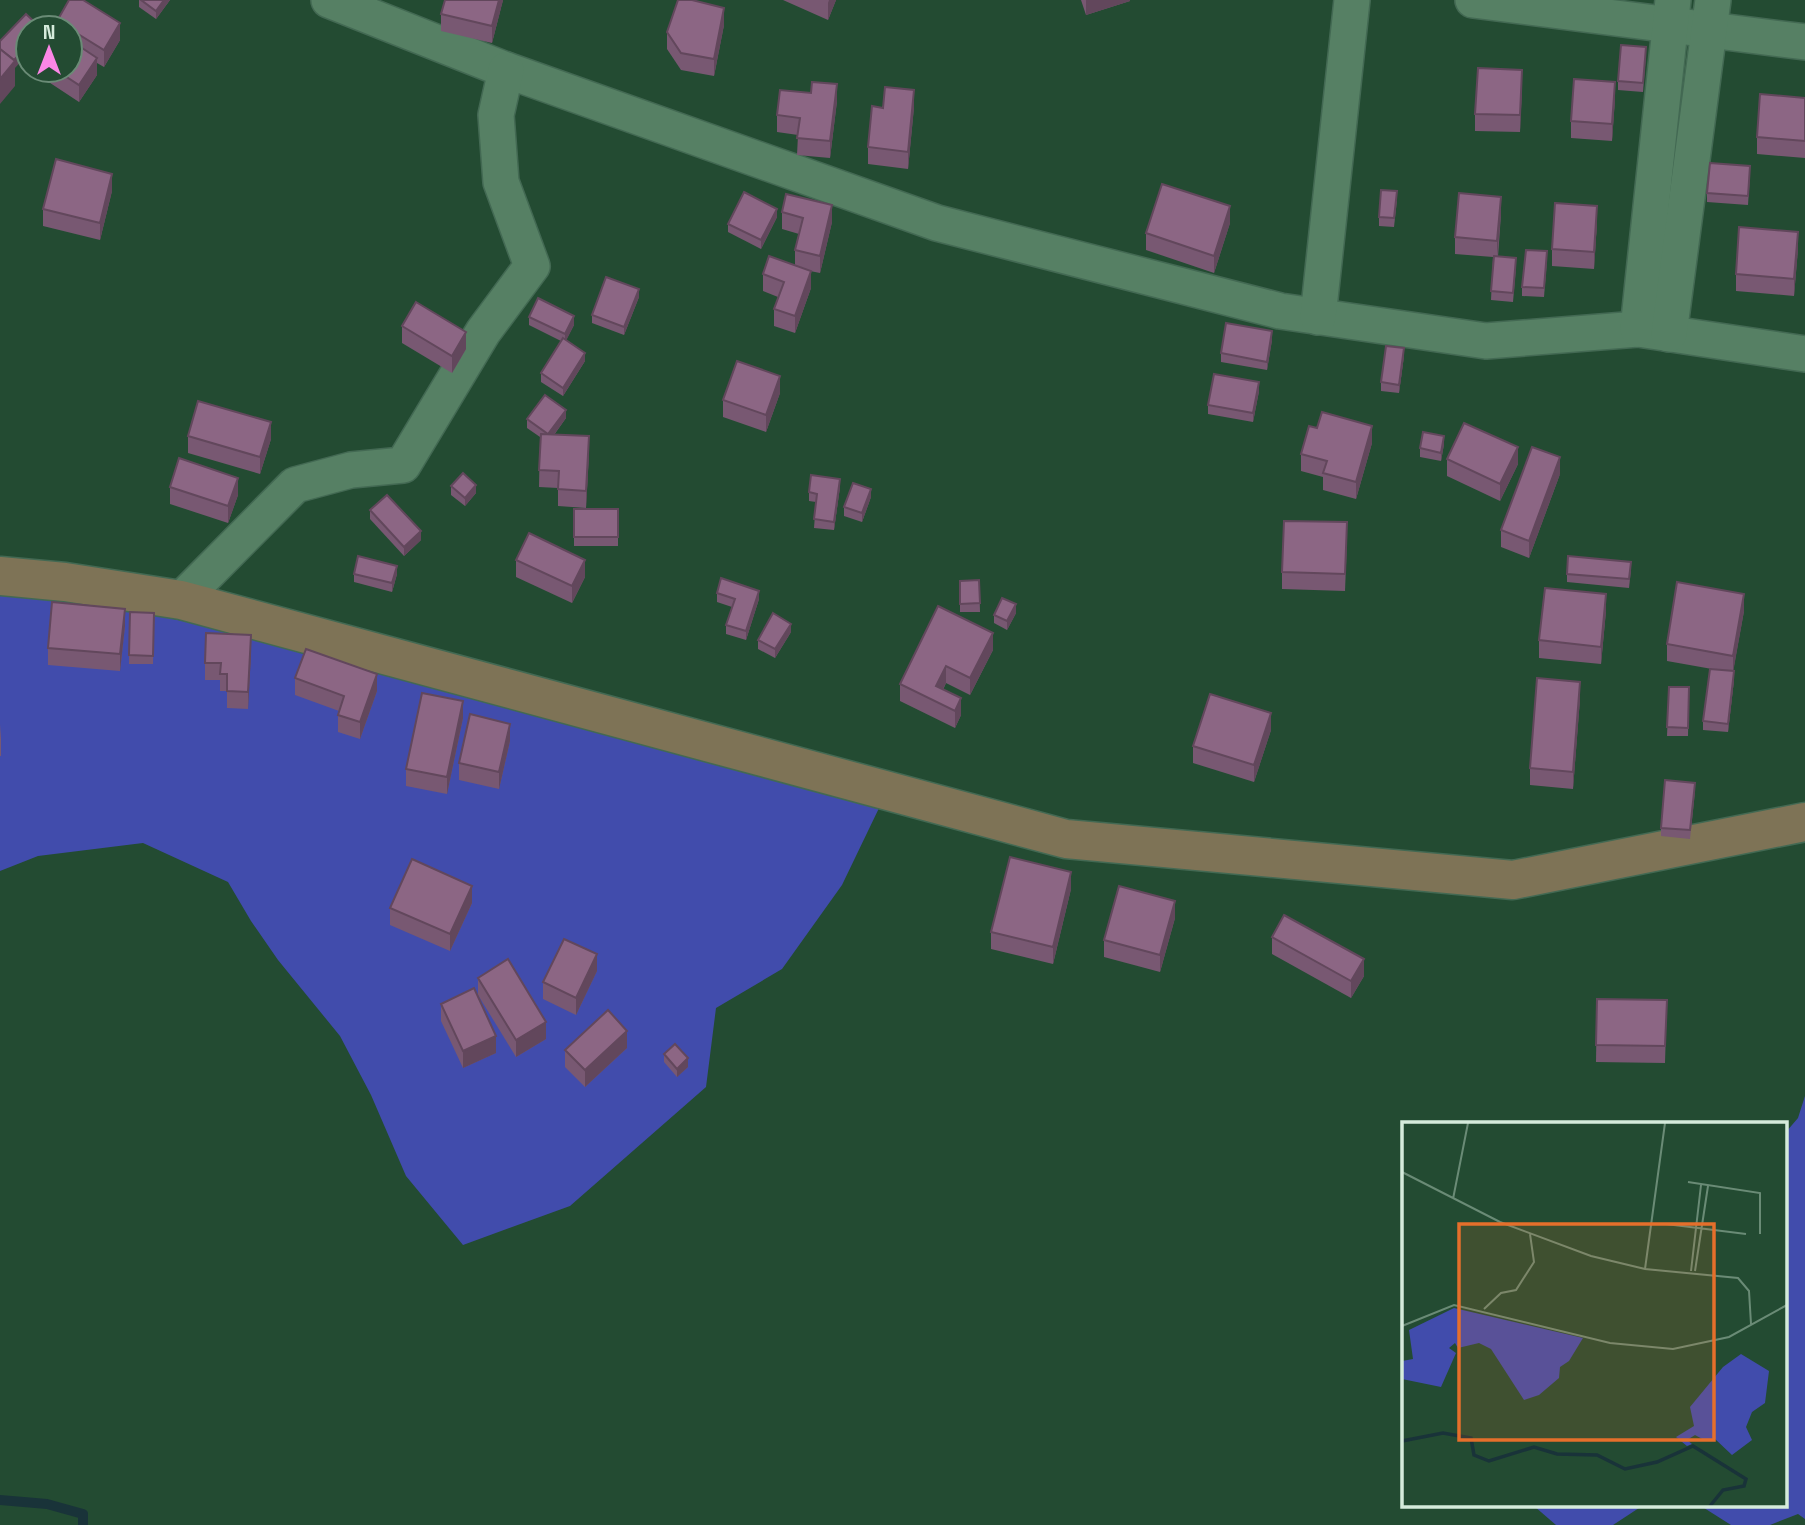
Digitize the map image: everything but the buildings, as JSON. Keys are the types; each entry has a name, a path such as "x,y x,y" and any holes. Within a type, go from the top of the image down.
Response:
{"street":[{"path":"329,0 506,71 937,223 1280,311 1486,341 1653,331 1805,354"},
{"path":"1318,317 1352,0"},
{"path":"1474,0 1710,15 1805,42"},
{"path":"1653,331 1671,12"},
{"path":"1653,331 1710,15"},
{"path":"181,600 295,485 351,470 403,466 483,332 532,266 501,182 496,115 506,71"},
{"path":"0,576 65,582 181,600 1066,839 1513,880 1805,822"}],"shaded area":[{"path":"0,594 70,597 211,627 880,806 842,885 782,969 716,1008 706,1087 570,1206 463,1245 406,1176 371,1095 340,1036 278,960 228,882 143,843 38,856 0,871"},
{"path":"1805,1096 1805,1519 1798,1514 1770,1525 1731,1525 1704,1508 1787,1508 1787,1131 1798,1118"},
{"path":"1536,1508 1639,1508 1613,1525 1556,1525"}],"waterway":[{"path":"0,1500 47,1504 83,1514 83,1525"}]}
